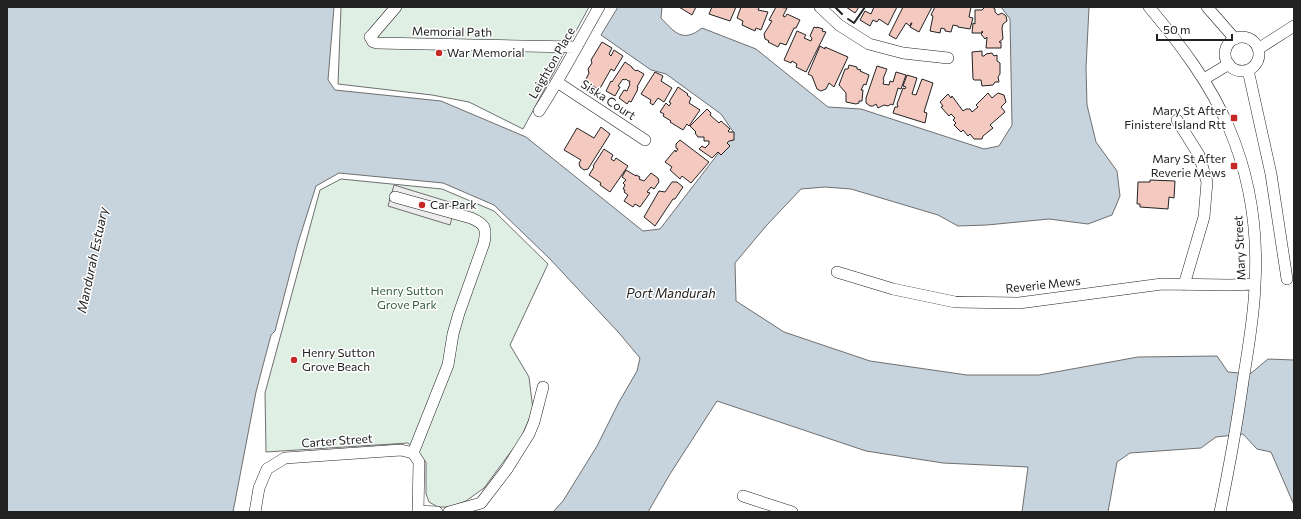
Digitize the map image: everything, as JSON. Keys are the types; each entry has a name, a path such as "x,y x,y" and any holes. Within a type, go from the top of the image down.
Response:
{"street":[{"name":"Memorial Path","path":"396,7 370,37 373,42 576,47"},
{"name":"Leighton Place","path":"539,111 599,7"},
{"path":"820,7 838,25 868,44 903,53 948,58"},
{"name":"Mary Street","path":"1149,7 1182,47 1204,79 1229,128 1244,173 1255,228 1255,284 1253,317 1234,445 1220,512"},
{"path":"1207,7 1235,38"},
{"path":"1258,49 1292,27"},
{"path":"1246,37 1252,40 1258,49 1258,62 1248,70 1237,70 1229,64 1226,59 1226,49 1230,42 1235,38 1246,37"},
{"path":"1204,79 1229,64"},
{"path":"1248,70 1271,174 1287,279"},
{"name":"Siska Court","path":"557,82 645,140"},
{"path":"1177,120 1199,155 1207,182 1204,217 1184,285"},
{"path":"395,197 480,222 485,228 486,233 484,243 453,334 448,365 412,453 420,462 418,511 437,512"},
{"name":"Reverie Mews","path":"837,272 893,289 955,302 1019,303 1162,284 1255,284"},
{"path":"449,512 480,503 507,469 529,434 534,422 543,387"},
{"name":"Carter Street","path":"255,512 259,488 267,469 284,458 401,450 412,453"},
{"path":"743,496 792,512"}],"green space":[{"path":"341,7 589,7 523,129 469,102 432,95 338,84"},
{"name":"Henry Sutton Grove Park","path":"341,179 442,189 494,211 548,264 510,345 529,377 533,410 521,438 484,488 466,501 450,507 438,507 429,502 426,494 426,462 408,443 266,452 265,393 320,190"}],"shaded area":[{"name":"Car Park","path":"394,185 456,204 450,225 388,206"}],"water":[{"path":"7,7 334,7 328,80 335,90 441,101 526,137 643,231 660,229 734,133 721,114 666,74 651,70 601,35 618,7 662,7 661,18 675,32 690,35 702,28 756,49 828,107 861,109 984,149 999,146 1012,125 1010,19 1001,7 1089,7 1086,68 1087,105 1096,142 1117,171 1120,196 1112,215 1088,224 1049,219 987,225 958,226 938,215 851,189 825,187 801,189 766,226 735,263 736,301 784,332 870,361 967,375 1039,375 1138,357 1217,356 1228,372 1250,374 1268,359 1294,360 1294,505 1271,452 1257,449 1243,434 1216,437 1201,448 1130,453 1117,462 1108,512 1022,512 1028,467 943,463 866,451 717,401 670,474 648,512 553,512 563,501 597,446 619,402 637,371 640,358 619,333 550,259 494,205 443,183 339,173 316,186 298,243 275,331 271,335 256,392 233,512 7,512"}],"building":[{"path":"679,7 696,7 692,15"},
{"path":"712,7 736,7 730,21 709,14"},
{"path":"741,7 757,7 759,8 758,10 768,12 761,30 756,28 755,31 742,25 743,21 737,18"},
{"path":"776,7 787,8 783,16 785,17 787,14 800,20 796,28 794,28 786,45 780,43 778,47 768,42 769,41 765,39 764,34 772,21 769,20"},
{"path":"846,7 859,7 855,13"},
{"path":"874,7 897,7 888,25 879,19 877,22 873,20 870,26 860,20 865,11 871,14"},
{"path":"903,7 932,7 919,32 910,27 912,23 910,26 906,23 896,39 889,35"},
{"path":"935,7 971,7 969,17 973,18 970,29 953,25 951,32 945,31 945,29 941,28 940,33 930,31 933,16 931,15"},
{"path":"985,7 992,7 998,15 1002,13 1006,16 1007,21 1003,24 1002,28 1003,39 999,42 1001,42 1001,48 986,48 987,37 985,39 981,34 982,33 972,33 973,23 975,24 975,10 982,10"},
{"path":"814,27 823,29 822,31 826,32 806,72 796,67 797,64 792,61 791,63 784,60 797,31 806,35 804,38 811,41 812,38 810,36"},
{"path":"602,42 612,48 609,54 611,56 614,50 623,56 614,71 611,69 599,90 593,86 592,88 586,84 585,81 589,73 588,69 592,63 591,60"},
{"path":"820,46 848,57 834,87 829,83 826,89 821,91 817,89 812,76 808,74"},
{"path":"982,51 982,56 992,53 994,56 997,55 997,61 1000,63 1000,74 998,77 999,82 995,82 993,85 982,86 981,80 973,79 972,52"},
{"path":"625,62 636,71 637,70 644,74 631,102 629,101 627,104 619,98 624,90 627,91 630,81 623,79 618,86 620,87 615,96 606,91 611,81 612,82"},
{"path":"849,65 857,67 857,69 861,70 860,71 869,75 866,85 864,84 861,90 863,90 862,101 859,101 859,103 856,104 846,102 846,93 839,85 845,69 848,69"},
{"path":"877,66 887,69 883,79 883,84 889,85 890,81 893,82 896,72 906,75 901,89 898,88 893,105 884,105 878,108 876,104 870,106 866,103 866,98"},
{"path":"655,72 663,76 661,81 672,88 664,102 658,98 653,105 650,103 651,100 641,94"},
{"path":"907,75 917,78 912,94 916,95 922,79 933,83 924,112 927,113 925,123 893,113 895,107 898,107 897,104 903,88 905,89 906,87 903,86"},
{"path":"678,87 691,98 689,103 700,110 689,126 687,124 683,130 670,122 671,121 663,116 664,114 660,112 666,103 669,106 671,103 669,102"},
{"path":"988,93 992,98 998,93 1004,95 1006,102 1001,107 1005,112 990,125 993,128 983,136 982,139 974,139 970,134 968,136 963,130 961,132 954,125 956,123 953,120 955,118 951,114 949,116 941,107 943,106 940,102 948,94 951,98 952,96 963,111 970,109 972,112 978,107 976,105"},
{"path":"707,109 711,113 710,115 719,123 721,121 730,129 728,131 729,132 734,132 734,140 727,143 730,146 721,155 718,152 712,158 699,149 702,146 705,148 709,144 709,141 704,141 704,137 698,137 695,133 696,132 690,126"},
{"path":"601,127 610,134 588,169 584,170 580,167 579,163 581,160 564,150 577,128 594,138"},
{"path":"680,140 709,162 691,183 682,176 680,179 670,170 672,167 665,162 675,150 676,152 678,149 676,148 676,144"},
{"path":"604,149 613,155 611,159 614,161 616,158 628,166 610,192 600,185 601,183 589,175"},
{"path":"626,170 640,177 639,179 644,181 651,173 658,178 659,182 654,189 651,187 647,192 650,193 640,207 635,204 633,207 624,201 628,195 623,189 625,185 623,183 626,180 622,177"},
{"path":"1150,180 1175,181 1174,198 1169,197 1168,209 1140,207 1140,204 1137,204 1138,182 1150,182"},
{"path":"672,182 677,182 683,187 655,226 644,217 659,191 665,192"}],"wall":[{"path":"835,7 842,14"},
{"path":"848,19 854,23 865,7"}],"place":[{"name":"War Memorial","path":"439,53"},
{"name":"Mary St After Finistere Island Rtt","path":"1234,118"},
{"name":"Mary St After Reverie Mews","path":"1234,166"},
{"name":"Car Park","path":"422,205"},
{"name":"Henry Sutton Grove Beach","path":"294,360"}],"water label":[{"name":"Mandurah Estuary","path":"92,260"},
{"name":"Port Mandurah","path":"671,293"}]}
